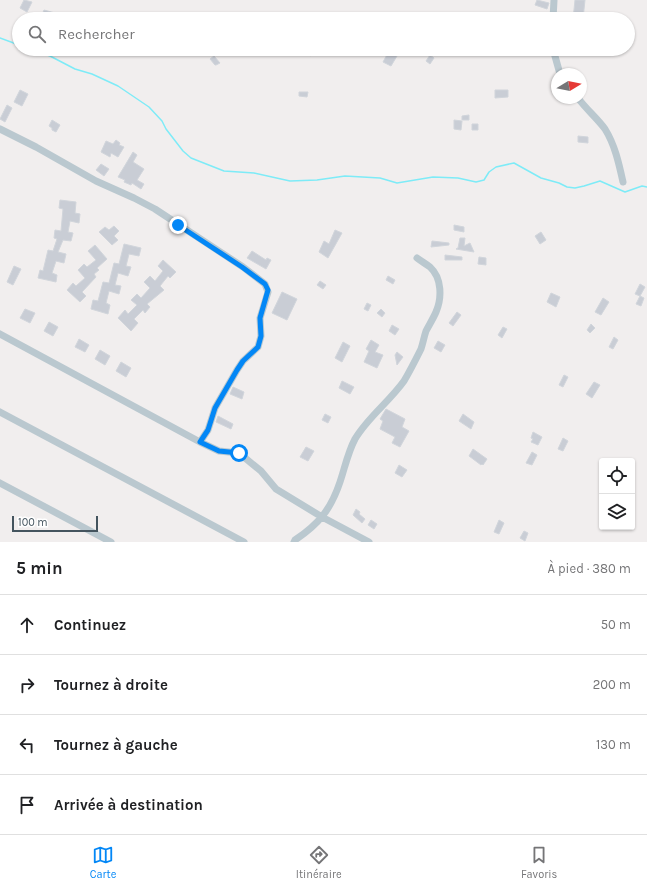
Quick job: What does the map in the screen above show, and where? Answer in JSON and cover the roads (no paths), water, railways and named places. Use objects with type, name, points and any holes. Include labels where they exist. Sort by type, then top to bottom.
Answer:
[{"type":"street","points":[[553,12],[554,0]]},
{"type":"street","points":[[554,56],[558,68]]},
{"type":"street","points":[[583,104],[605,129],[617,155],[623,182]]},
{"type":"street","points":[[0,129],[36,147],[96,181],[155,209],[188,232],[209,244],[265,284],[268,292],[260,318],[261,336],[258,347],[243,361],[237,370],[215,408],[208,430],[200,442]]},
{"type":"street","points":[[294,542],[311,529],[330,507],[354,441],[364,424],[403,381],[420,350],[426,331],[436,314],[439,304],[439,282],[430,267],[417,258]]},
{"type":"street","points":[[0,334],[200,442],[219,451],[239,453],[261,471],[276,489],[322,517],[369,542]]},
{"type":"street","points":[[0,412],[244,542]]},
{"type":"street","points":[[0,483],[111,542]]},
{"type":"waterway","points":[[0,38],[12,42]]},
{"type":"waterway","points":[[50,56],[75,69],[92,74],[118,86],[149,107],[162,121],[166,129],[183,151],[191,158],[224,171],[254,173],[290,181],[317,180],[345,176],[380,178],[397,183],[433,177],[458,178],[476,182],[484,180],[489,172],[496,167],[514,163],[541,178],[567,187],[575,188],[600,181],[625,192],[642,186],[647,187]]}]
